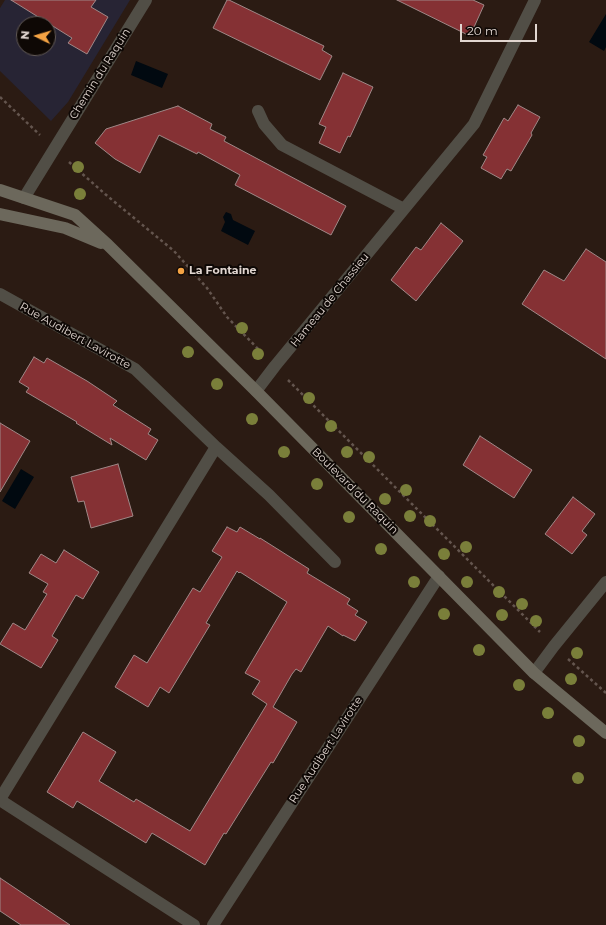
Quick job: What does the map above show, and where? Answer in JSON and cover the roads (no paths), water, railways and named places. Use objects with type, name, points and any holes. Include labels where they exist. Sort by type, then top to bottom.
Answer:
[{"type":"street","name":"Chemin du Raquin","points":[[24,198],[146,0]]},
{"type":"street","name":"Hameau de Chassieu","points":[[256,391],[474,124],[534,0]]},
{"type":"street","points":[[258,111],[264,124],[282,145],[404,209]]},
{"type":"street","name":"Boulevard du Raquin","points":[[0,190],[75,215],[108,245],[256,391],[534,673],[606,733]]},
{"type":"street","name":"Boulevard du Raquin","points":[[0,214],[64,228],[108,245]]},
{"type":"street","name":"Rue Audibert Lavirotte","points":[[0,294],[134,369],[269,495],[335,562]]},
{"type":"street","points":[[194,925],[0,800],[216,447]]},
{"type":"street","name":"Rue Audibert Lavirotte","points":[[213,925],[439,576]]},
{"type":"street","points":[[534,673],[606,582]]},
{"type":"place","name":"La Fontaine","points":[[181,271]]}]
